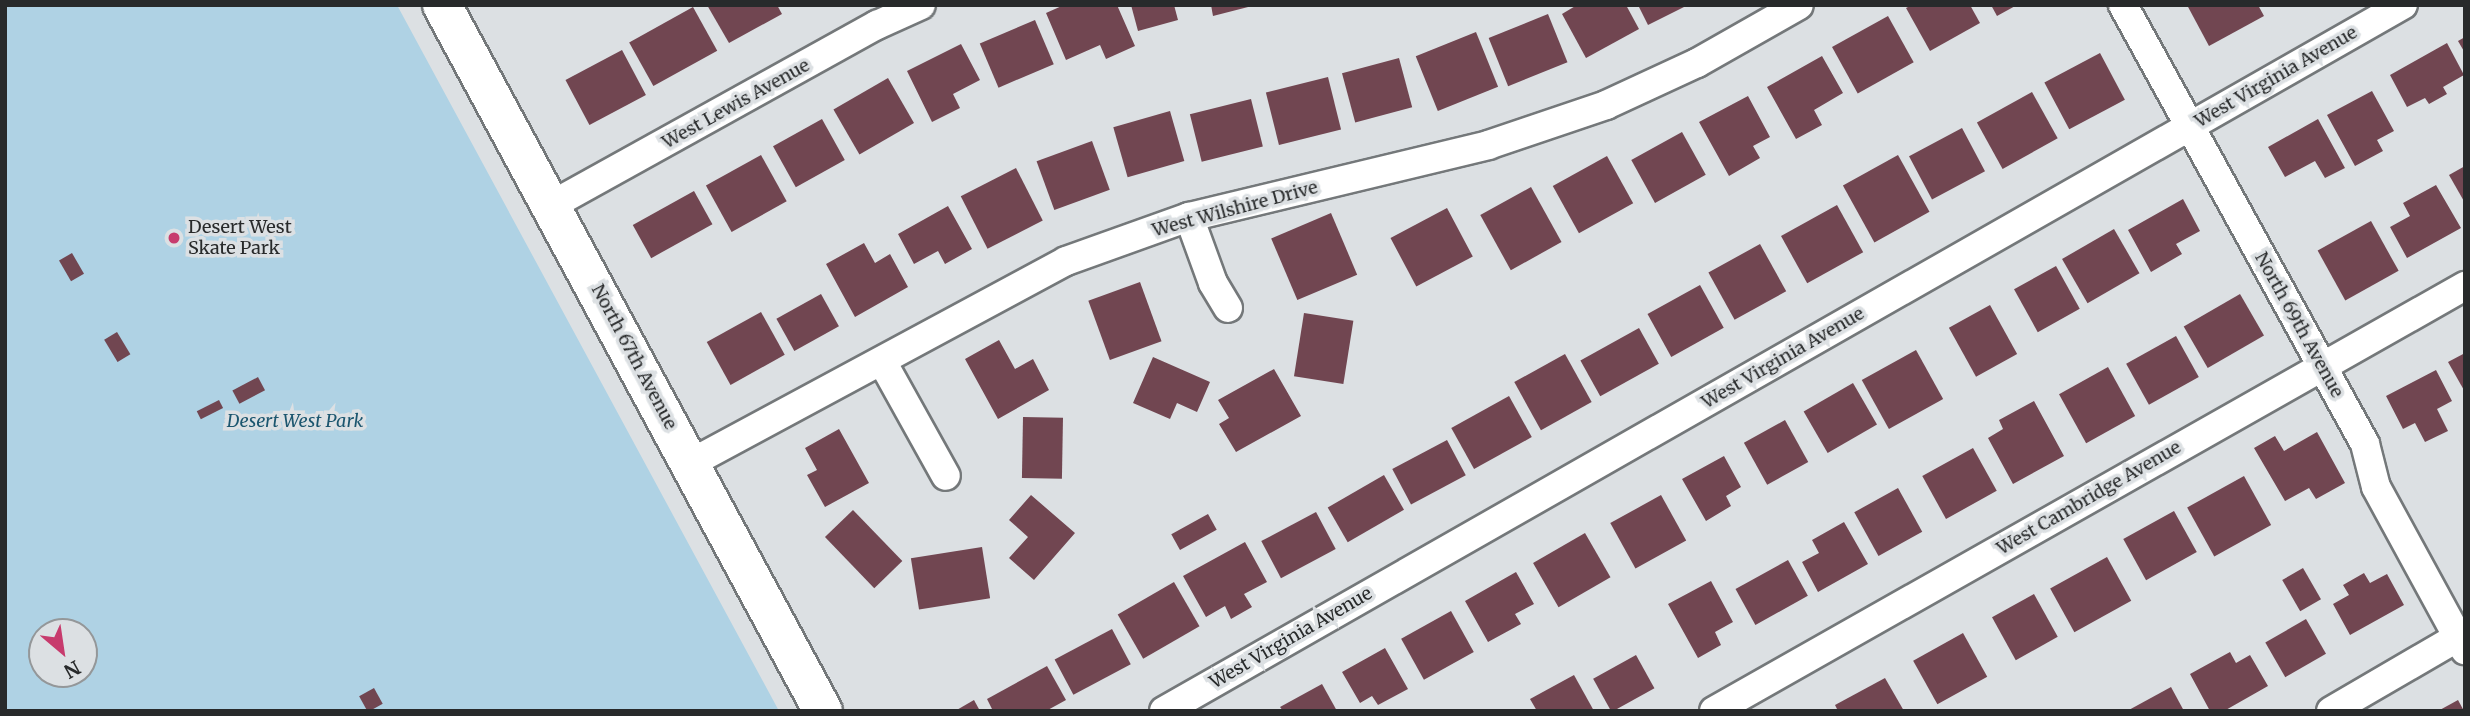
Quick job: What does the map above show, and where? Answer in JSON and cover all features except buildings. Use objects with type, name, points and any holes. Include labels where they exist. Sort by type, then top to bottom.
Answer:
[{"type":"main road","name":"North 67th Avenue","points":[[442,5],[823,711]]},
{"type":"street","name":"West Lewis Avenue","points":[[552,205],[877,26],[921,5]]},
{"type":"street","name":"West Wilshire Drive","points":[[691,463],[883,363],[1066,261],[1189,217],[1488,145],[1606,105],[1697,63],[1799,5]]},
{"type":"street","name":"North 69th Avenue","points":[[2123,5],[2365,444],[2376,487],[2461,643]]},
{"type":"street","name":"West Virginia Avenue","points":[[1164,711],[2403,5]]},
{"type":"street","points":[[1189,217],[1213,283],[1228,308]]},
{"type":"street","name":"West Cambridge Avenue","points":[[1714,711],[2465,286]]},
{"type":"street","points":[[883,363],[946,476]]},
{"type":"street","points":[[2331,711],[2461,643]]},
{"type":"green space","name":"Desert West Park","points":[[5,5],[397,5],[779,711],[5,711]]},
{"type":"place","name":"Desert West Skate Park","points":[[174,238]]}]
